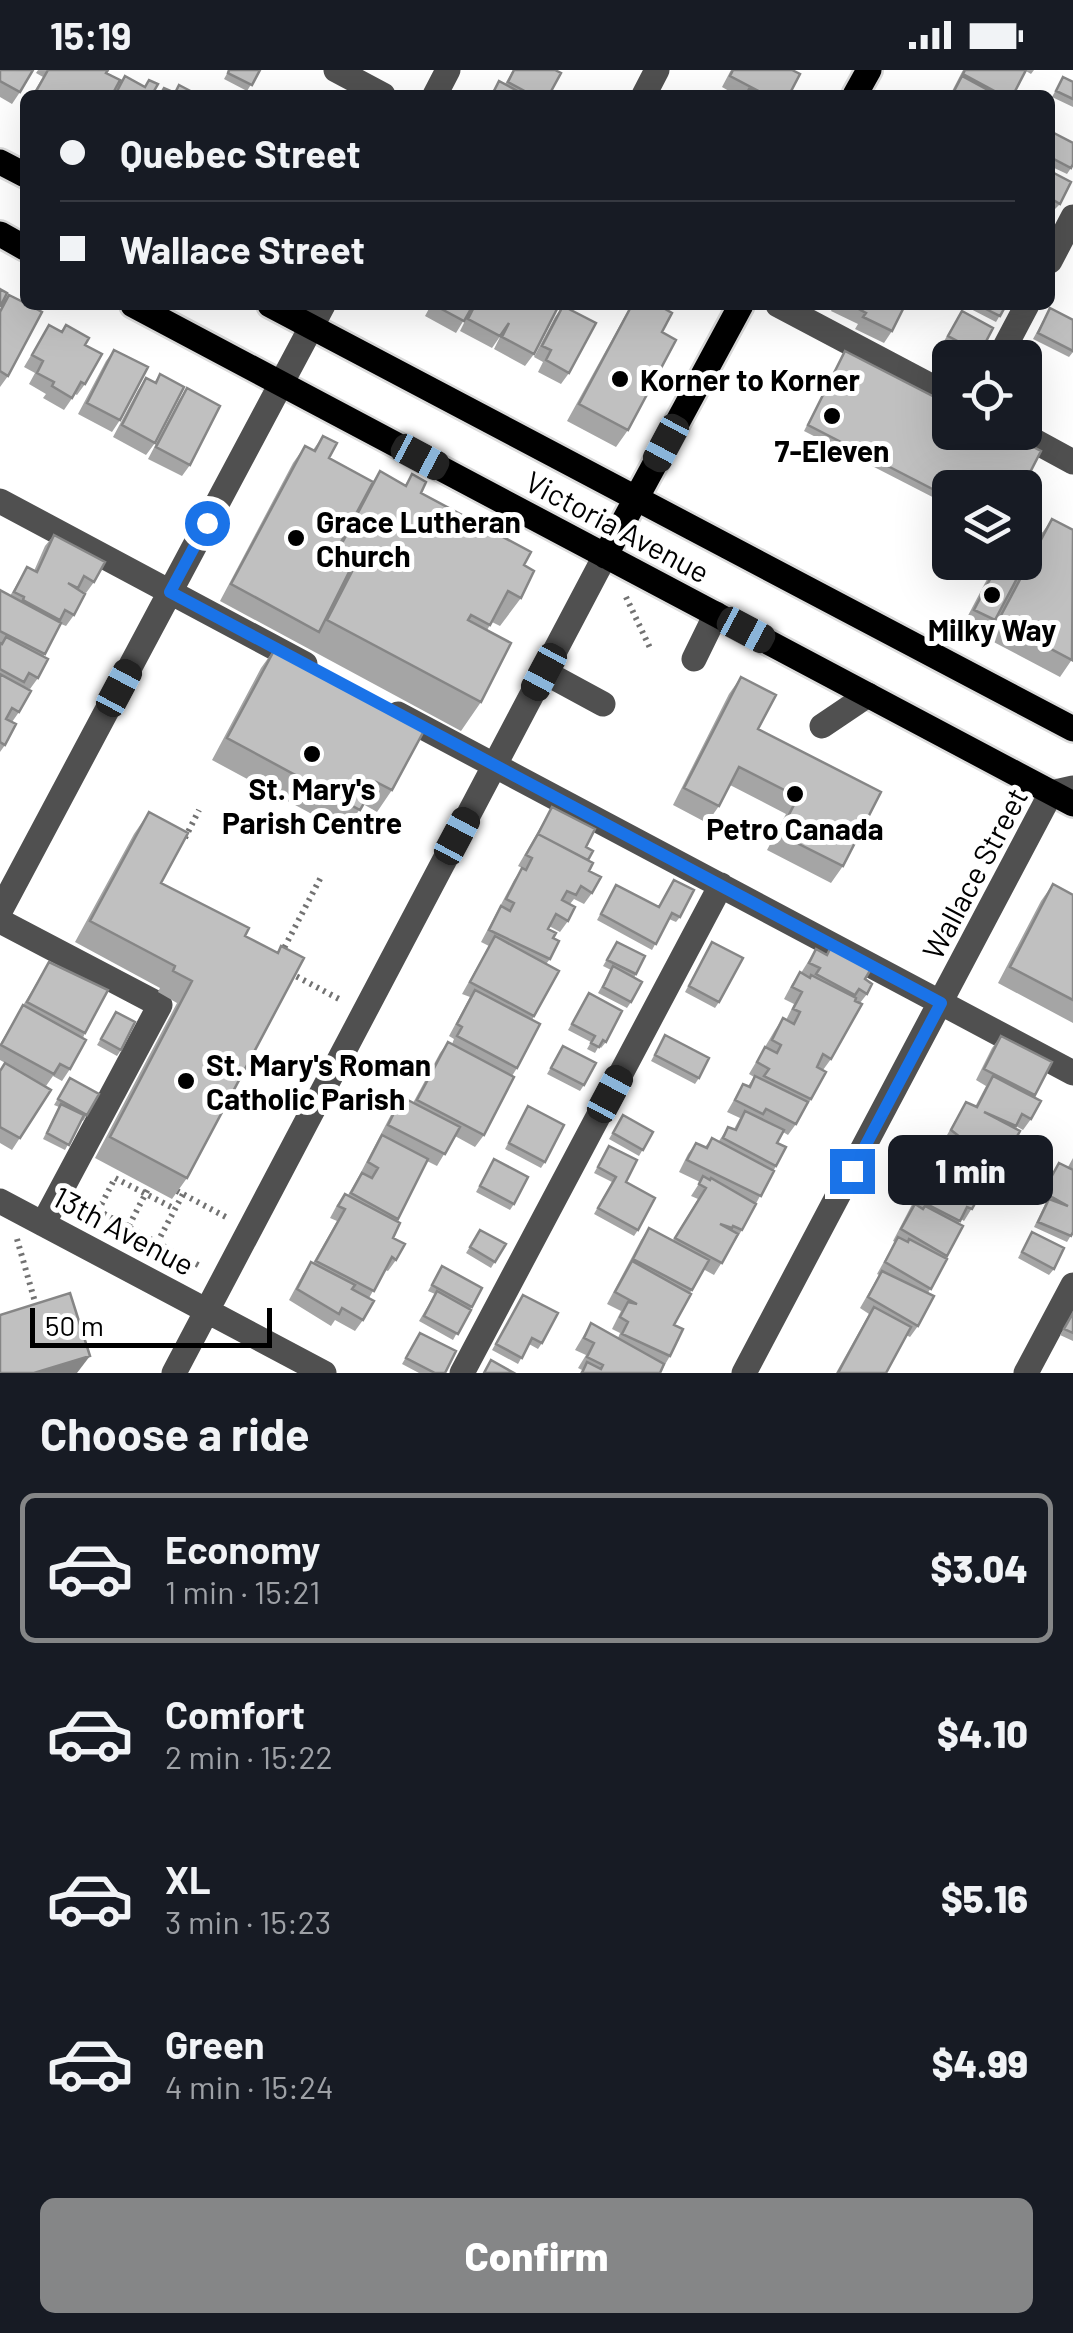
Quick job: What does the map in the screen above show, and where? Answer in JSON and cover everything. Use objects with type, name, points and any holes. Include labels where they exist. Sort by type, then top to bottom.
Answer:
[{"type":"main road","name":"Victoria Avenue","points":[[142,310],[868,695],[1066,795]]},
{"type":"main road","name":"Victoria Avenue","points":[[291,310],[317,316],[636,498],[1073,729]]},
{"type":"main road","points":[[605,556],[739,310]]},
{"type":"street","points":[[336,70],[374,90]]},
{"type":"street","points":[[1055,252],[1073,218]]},
{"type":"street","points":[[787,310],[932,386]]},
{"type":"street","points":[[1009,340],[1024,310]]},
{"type":"street","points":[[0,912],[317,316]]},
{"type":"street","points":[[1042,445],[1073,462]]},
{"type":"street","points":[[0,501],[322,673]]},
{"type":"street","points":[[174,1373],[605,556]]},
{"type":"street","points":[[694,659],[716,614]]},
{"type":"street","points":[[544,672],[603,704]]},
{"type":"street","points":[[822,726],[868,695]]},
{"type":"street","points":[[373,701],[1073,1073]]},
{"type":"street","name":"Wallace Street","points":[[744,1373],[941,1003],[1066,795]]},
{"type":"street","points":[[462,1373],[720,885]]},
{"type":"street","points":[[0,921],[160,1005],[43,1224]]},
{"type":"street","name":"13th Avenue","points":[[4,1203],[324,1373]]},
{"type":"street","points":[[1026,1373],[1073,1286]]},
{"type":"path","points":[[184,840],[200,810]]},
{"type":"path","points":[[322,875],[275,965],[364,1013]]},
{"type":"path","points":[[98,1211],[117,1174],[175,1209]]},
{"type":"path","points":[[111,1260],[147,1190]]},
{"type":"path","points":[[60,1191],[224,1278]]},
{"type":"path","points":[[157,1243],[180,1192],[250,1230]]},
{"type":"path","points":[[4,1203],[41,1325]]},
{"type":"building","points":[[0,70],[33,70],[20,92],[0,81]]},
{"type":"building","points":[[48,70],[108,70],[106,73],[120,80],[115,90],[37,90]]},
{"type":"building","points":[[260,70],[252,85],[228,73]]},
{"type":"building","points":[[514,70],[561,73],[552,90],[523,90],[508,82]]},
{"type":"building","points":[[733,70],[792,70],[800,74],[792,90],[756,90],[730,76]]},
{"type":"building","points":[[965,70],[1026,70],[1016,90],[993,90],[963,74]]},
{"type":"building","points":[[125,76],[145,87],[149,80],[158,84],[155,90],[118,90]]},
{"type":"building","points":[[962,76],[988,90],[955,90]]},
{"type":"building","points":[[1063,77],[1073,82],[1073,99],[1056,91]]},
{"type":"building","points":[[499,81],[516,90],[494,90]]},
{"type":"building","points":[[1055,134],[1073,143],[1071,168],[1055,160]]},
{"type":"building","points":[[1055,174],[1071,182],[1060,204],[1055,201]]},
{"type":"building","points":[[0,289],[7,293],[0,307]]},
{"type":"building","points":[[9,295],[20,300],[20,310],[42,312],[8,376],[0,371],[0,312]]},
{"type":"building","points":[[443,310],[470,310],[464,321]]},
{"type":"building","points":[[472,310],[556,310],[534,354],[502,337],[509,323],[500,336],[468,319]]},
{"type":"building","points":[[561,310],[571,310],[596,323],[569,373],[546,360],[551,350],[542,346]]},
{"type":"building","name":"Korner to Korner","points":[[629,310],[672,313],[662,332],[676,340],[628,430],[579,404]]},
{"type":"building","points":[[860,310],[902,310],[892,331],[863,317],[866,313]]},
{"type":"building","points":[[1049,310],[1054,310],[1073,320],[1073,351],[1038,333]]},
{"type":"building","points":[[962,311],[993,328],[987,340],[956,340],[948,336]]},
{"type":"building","points":[[49,325],[62,332],[66,325],[89,338],[85,345],[102,354],[72,398],[37,373],[43,361],[32,355]]},
{"type":"building","points":[[114,350],[148,367],[120,420],[87,403]]},
{"type":"building","points":[[845,351],[932,396],[932,450],[1041,451],[1031,470],[932,470],[932,489],[808,425]]},
{"type":"building","points":[[160,374],[184,387],[155,443],[122,425],[146,378],[156,383]]},
{"type":"building","points":[[187,388],[220,406],[190,465],[156,447]]},
{"type":"building","name":"Grace Lutheran Church","points":[[323,436],[337,443],[329,458],[373,482],[332,559],[350,570],[319,632],[231,584],[305,446],[315,451]]},
{"type":"building","points":[[380,471],[406,486],[412,474],[426,482],[421,493],[531,552],[524,565],[534,571],[521,598],[508,591],[490,625],[471,615],[468,620],[511,643],[481,702],[327,620],[359,558],[340,547]]},
{"type":"building","points":[[1052,519],[1073,530],[1072,660],[998,621],[1020,580],[1042,580],[1042,538]]},
{"type":"building","points":[[54,535],[105,562],[94,582],[84,576],[78,588],[68,583],[85,594],[74,615],[65,610],[60,620],[14,592],[27,567],[37,572]]},
{"type":"building","points":[[990,580],[1016,580],[995,620],[974,610]]},
{"type":"building","points":[[0,590],[61,623],[45,654],[0,631]]},
{"type":"building","points":[[6,637],[48,659],[38,678],[29,673],[24,682],[0,669],[0,643]]},
{"type":"building","name":"St. Mary's Parish Centre","points":[[276,647],[426,727],[392,790],[376,782],[360,810],[227,738]]},
{"type":"building","points":[[0,674],[31,691],[19,712],[12,708],[6,719],[16,724],[5,745],[0,742]]},
{"type":"building","name":"Petro Canada","points":[[741,677],[776,695],[758,729],[881,792],[843,866],[779,834],[798,797],[739,767],[719,806],[684,788]]},
{"type":"building","points":[[552,807],[595,829],[586,847],[593,851],[588,860],[538,834]]},
{"type":"building","name":"St. Mary's Roman Catholic Parish","points":[[149,812],[188,833],[161,883],[249,928],[245,936],[278,953],[281,946],[304,958],[187,1178],[110,1137],[192,981],[173,971],[175,966],[90,921]]},
{"type":"building","points":[[538,834],[593,863],[589,871],[601,877],[592,893],[581,886],[576,895],[567,891],[562,900],[575,907],[568,921],[556,914],[548,929],[556,933],[553,938],[559,941],[550,959],[489,930],[501,906],[510,911],[514,903],[506,899],[522,868],[526,870],[532,858],[526,855]]},
{"type":"building","points":[[674,880],[694,890],[680,917],[672,913],[656,944],[601,914],[616,885],[659,907]]},
{"type":"building","points":[[1053,884],[1073,895],[1073,1000],[1010,967]]},
{"type":"building","points":[[495,936],[559,971],[534,1016],[470,982]]},
{"type":"building","points":[[617,942],[645,956],[636,974],[607,960]]},
{"type":"building","points":[[712,942],[743,958],[719,1002],[689,986]]},
{"type":"building","points":[[831,947],[871,969],[865,979],[872,984],[867,994],[859,989],[855,995],[816,974],[820,968],[809,963],[816,949],[827,955]]},
{"type":"building","points":[[49,962],[108,990],[85,1033],[27,1002]]},
{"type":"building","points":[[613,966],[642,982],[631,1002],[603,987]]},
{"type":"building","points":[[800,972],[862,1004],[831,1059],[823,1054],[817,1067],[826,1072],[811,1099],[764,1076],[769,1069],[757,1062],[765,1047],[777,1053],[781,1045],[772,1040],[783,1018],[794,1024],[800,1012],[793,1009],[802,992],[792,987]]},
{"type":"building","points":[[475,990],[540,1024],[517,1068],[457,1036],[462,1027],[457,1024]]},
{"type":"building","points":[[589,993],[622,1011],[606,1042],[603,1040],[599,1047],[591,1043],[595,1036],[572,1024]]},
{"type":"building","points":[[23,1005],[86,1040],[70,1069],[60,1064],[54,1074],[1,1045]]},
{"type":"building","points":[[116,1012],[135,1022],[121,1050],[101,1039]]},
{"type":"building","points":[[665,1035],[709,1058],[699,1078],[655,1055]]},
{"type":"building","points":[[1001,1036],[1052,1062],[1035,1095],[984,1069]]},
{"type":"building","points":[[448,1042],[514,1077],[484,1135],[417,1100]]},
{"type":"building","points":[[563,1046],[596,1063],[584,1085],[551,1068]]},
{"type":"building","points":[[5,1063],[51,1090],[20,1138],[0,1127],[0,1071]]},
{"type":"building","points":[[755,1076],[808,1102],[796,1124],[735,1100],[743,1084],[750,1087]]},
{"type":"building","points":[[993,1076],[1041,1101],[1031,1119],[1022,1114],[1016,1126],[984,1112],[1020,1131],[1013,1144],[1008,1141],[998,1160],[1003,1162],[988,1190],[944,1167],[948,1160],[943,1157],[953,1138],[970,1145],[951,1130],[966,1102],[977,1107]]},
{"type":"building","points":[[70,1078],[99,1094],[87,1115],[58,1099]]},
{"type":"building","points":[[402,1097],[460,1127],[445,1154],[388,1125]]},
{"type":"building","points":[[61,1104],[84,1115],[69,1145],[47,1133]]},
{"type":"building","points":[[528,1106],[564,1125],[545,1162],[509,1143]]},
{"type":"building","points":[[745,1111],[784,1130],[777,1143],[786,1147],[776,1166],[723,1138],[728,1127],[736,1130]]},
{"type":"building","points":[[623,1115],[653,1132],[643,1150],[613,1133]]},
{"type":"building","points":[[382,1135],[428,1159],[398,1219],[351,1193],[362,1173],[372,1178],[378,1168],[368,1162]]},
{"type":"building","points":[[712,1138],[774,1171],[761,1196],[687,1160],[696,1143],[707,1148]]},
{"type":"building","points":[[609,1146],[637,1160],[626,1182],[655,1198],[638,1230],[598,1208],[616,1177],[598,1167]]},
{"type":"building","points":[[494,1159],[528,1177],[514,1204],[480,1186]]},
{"type":"building","points":[[1059,1163],[1073,1170],[1071,1236],[1038,1222],[1049,1199],[1068,1206],[1043,1192]]},
{"type":"building","points":[[941,1172],[979,1196],[960,1221],[917,1199],[928,1179],[935,1183]]},
{"type":"building","points":[[703,1176],[756,1204],[742,1230],[720,1224],[738,1234],[722,1263],[675,1238],[706,1188],[699,1184]]},
{"type":"building","points":[[345,1194],[400,1223],[393,1238],[405,1244],[396,1260],[392,1257],[374,1291],[316,1261],[345,1209],[338,1206]]},
{"type":"building","points":[[915,1204],[963,1226],[947,1256],[901,1229]]},
{"type":"building","points":[[649,1228],[709,1260],[692,1290],[633,1259]]},
{"type":"building","points":[[480,1230],[506,1244],[495,1262],[470,1247]]},
{"type":"building","points":[[1032,1232],[1064,1248],[1054,1269],[1022,1252]]},
{"type":"building","points":[[898,1237],[947,1259],[931,1289],[885,1262]]},
{"type":"building","points":[[632,1261],[691,1294],[674,1325],[683,1329],[670,1356],[622,1334],[628,1322],[620,1317],[628,1302],[637,1304],[615,1292]]},
{"type":"building","points":[[311,1262],[355,1285],[352,1289],[374,1301],[363,1320],[342,1308],[339,1314],[297,1289]]},
{"type":"building","points":[[442,1266],[482,1288],[472,1307],[432,1285]]},
{"type":"building","points":[[882,1271],[934,1296],[918,1326],[868,1297]]},
{"type":"building","points":[[437,1291],[471,1310],[458,1334],[424,1316]]},
{"type":"building","points":[[70,1293],[90,1356],[34,1373],[0,1373],[0,1315]]},
{"type":"building","points":[[523,1295],[558,1313],[542,1343],[532,1338],[522,1358],[496,1344]]},
{"type":"building","points":[[874,1307],[911,1327],[886,1373],[838,1373]]},
{"type":"building","points":[[1073,1313],[1073,1333],[1064,1329]]},
{"type":"building","points":[[591,1323],[664,1364],[660,1373],[582,1373],[587,1362],[601,1369],[603,1365],[587,1357],[594,1343],[584,1338]]},
{"type":"building","points":[[420,1333],[456,1351],[445,1373],[435,1373],[406,1358]]},
{"type":"building","points":[[491,1360],[514,1373],[484,1373]]},
{"type":"place","name":"Korner to Korner","points":[[620,379]]},
{"type":"place","name":"7-Eleven","points":[[832,416]]},
{"type":"place","name":"Grace Lutheran Church","points":[[296,538]]},
{"type":"place","name":"Milky Way","points":[[992,595]]},
{"type":"place","name":"St. Mary's Parish Centre","points":[[312,754]]},
{"type":"place","name":"Petro Canada","points":[[795,794]]},
{"type":"place","name":"St. Mary's Roman Catholic Parish","points":[[186,1081]]},
{"type":"route","points":[[207,523],[170,592],[941,1003],[852,1171]]}]
